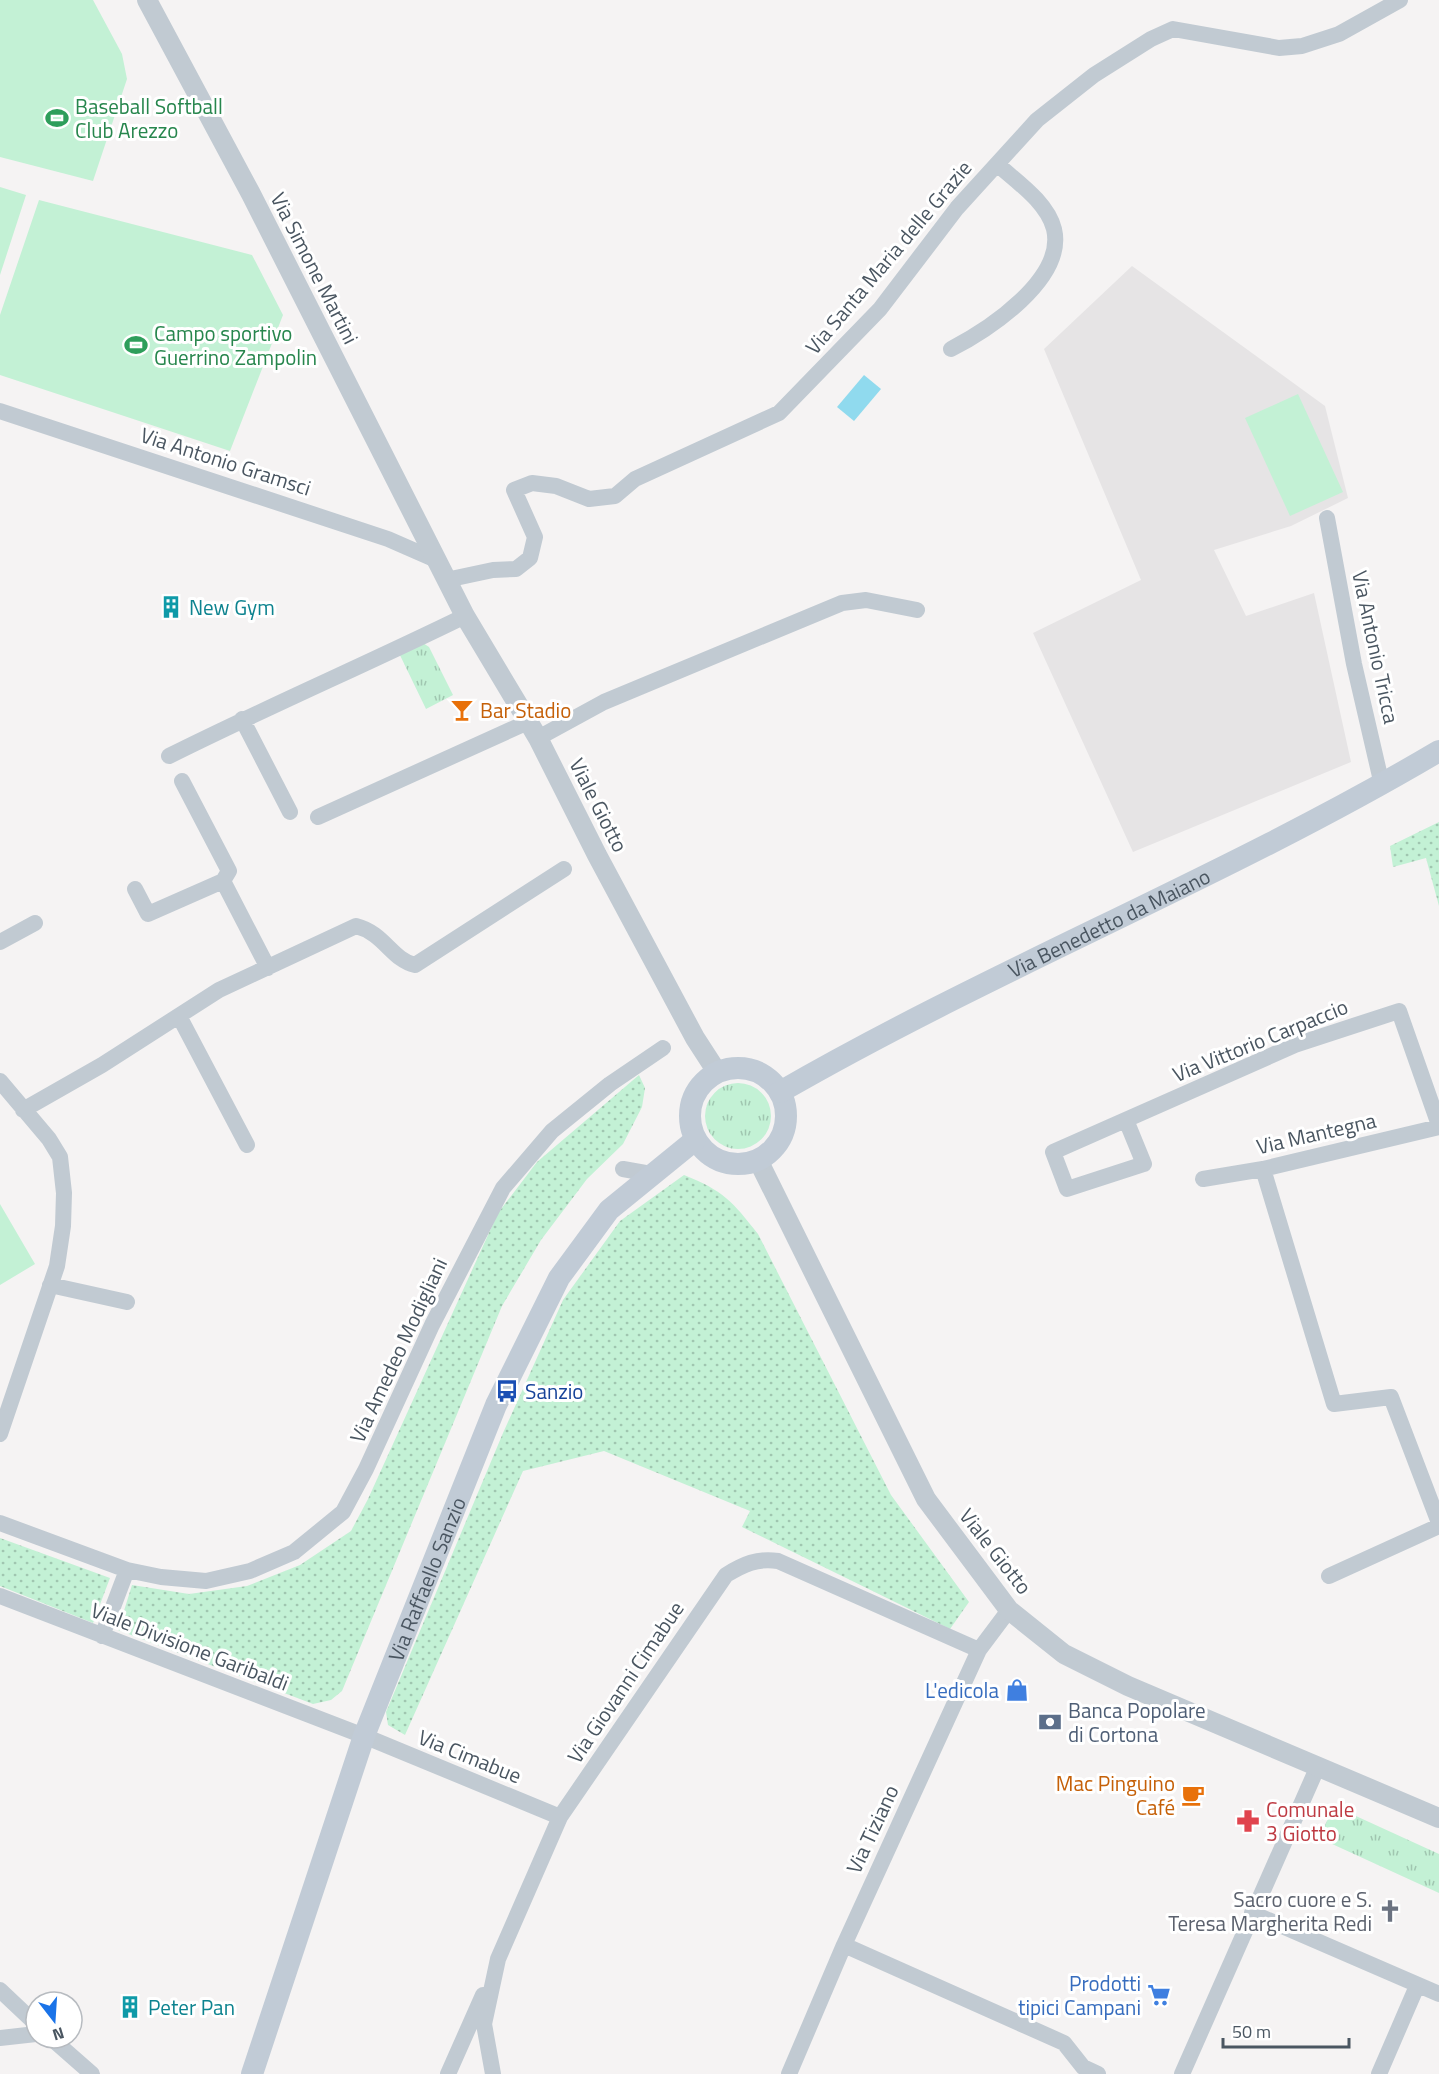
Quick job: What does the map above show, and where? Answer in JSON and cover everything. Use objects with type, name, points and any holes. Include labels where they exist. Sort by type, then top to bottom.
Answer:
[{"type":"main road","name":"Via Benedetto da Maiano","points":[[780,1092],[1001,973],[1290,834],[1382,785],[1439,751]]},
{"type":"main road","points":[[745,1068],[765,1076],[780,1092],[785,1105],[783,1133],[777,1145],[758,1160],[730,1164],[716,1160],[695,1140],[690,1125],[690,1109],[694,1094],[717,1072],[745,1068]]},
{"type":"main road","name":"Via Raffaello Sanzio","points":[[252,2074],[364,1737],[496,1405],[559,1278],[609,1210],[695,1140]]},
{"type":"street","name":"Via Simone Martini","points":[[147,0],[250,194],[436,560]]},
{"type":"street","name":"Via Santa Maria delle Grazie","points":[[446,580],[493,570],[516,569],[530,558],[535,537],[514,490],[532,483],[556,486],[589,499],[615,496],[635,479],[779,413],[880,309],[957,208],[1036,120],[1094,75],[1151,39],[1173,29],[1279,48],[1302,46],[1339,34],[1400,0]]},
{"type":"street","points":[[951,349],[1004,316],[1034,287],[1052,258],[1055,243],[1054,229],[1041,204],[997,164]]},
{"type":"street","name":"Via Antonio Gramsci","points":[[0,411],[367,532],[436,560]]},
{"type":"street","name":"Via Antonio Tricca","points":[[1327,519],[1354,664],[1382,785]]},
{"type":"street","name":"Viale Giotto","points":[[436,560],[465,616],[533,730],[695,1038],[717,1072]]},
{"type":"street","points":[[318,818],[842,603],[866,600],[917,610]]},
{"type":"street","points":[[169,756],[242,719],[358,669],[465,616]]},
{"type":"street","points":[[242,719],[290,812]]},
{"type":"street","points":[[135,890],[148,914],[223,880],[229,872],[182,781]]},
{"type":"street","points":[[23,1110],[180,1016],[219,990],[356,926],[371,930],[406,963],[415,965],[564,869]]},
{"type":"street","points":[[223,880],[268,968]]},
{"type":"street","points":[[0,942],[35,923]]},
{"type":"street","name":"Via Vittorio Carpaccio","points":[[1126,1120],[1144,1164],[1067,1189],[1053,1152],[1295,1045],[1399,1011],[1439,1126]]},
{"type":"street","points":[[180,1016],[247,1145]]},
{"type":"street","name":"Via Amedeo Modigliani","points":[[0,1523],[127,1570],[161,1577],[206,1581],[250,1571],[294,1552],[343,1512],[366,1469],[432,1324],[502,1188],[552,1131],[610,1084],[663,1048]]},
{"type":"street","points":[[0,1081],[49,1139],[60,1157],[64,1193],[63,1226],[57,1266],[0,1434]]},
{"type":"street","name":"Via Mantegna","points":[[1203,1179],[1263,1169],[1439,1126]]},
{"type":"street","name":"Viale Giotto","points":[[758,1160],[926,1499],[1009,1610],[1064,1654],[1128,1686],[1439,1818]]},
{"type":"street","points":[[623,1169],[651,1174]]},
{"type":"street","points":[[1263,1169],[1334,1404],[1392,1397],[1439,1524],[1329,1576]]},
{"type":"street","points":[[50,1285],[127,1302]]},
{"type":"street","name":"Via Giovanni Cimabue","points":[[493,2074],[484,2024],[498,1959],[560,1817],[726,1575],[744,1564],[762,1558],[778,1561],[979,1650]]},
{"type":"street","points":[[102,1636],[127,1570]]},
{"type":"street","name":"Viale Divisione Garibaldi","points":[[0,1596],[364,1737]]},
{"type":"street","name":"Via Tiziano","points":[[789,2074],[844,1945],[979,1650],[1009,1610]]},
{"type":"street","name":"Via Cimabue","points":[[364,1737],[560,1817]]},
{"type":"street","points":[[1182,2074],[1318,1766]]},
{"type":"street","points":[[1252,1912],[1439,1994]]},
{"type":"street","points":[[844,1945],[1064,2043],[1086,2072]]},
{"type":"street","points":[[448,2074],[498,1959]]},
{"type":"street","points":[[1379,2074],[1417,1986]]},
{"type":"street","points":[[0,1990],[24,2013]]},
{"type":"street","points":[[0,2038],[24,2035]]},
{"type":"street","points":[[65,2050],[92,2074]]},
{"type":"shaded area","points":[[1132,266],[1325,406],[1348,498],[1291,526],[1214,550],[1246,616],[1314,593],[1351,762],[1133,852],[1033,633],[1141,580],[1044,349]]},
{"type":"green space","name":"Baseball Softball Club Arezzo","points":[[0,0],[93,0],[122,54],[127,79],[93,181],[0,157]]},
{"type":"green space","points":[[0,187],[26,195],[0,275]]},
{"type":"green space","name":"Campo sportivo Guerrino Zampolin","points":[[39,200],[252,255],[283,315],[230,451],[0,375],[0,315]]},
{"type":"green space","points":[[1298,394],[1343,492],[1290,516],[1245,418]]},
{"type":"green space","points":[[417,639],[429,647],[453,695],[426,709],[397,649]]},
{"type":"green space","points":[[1439,822],[1439,906],[1426,858],[1393,867],[1390,846]]},
{"type":"green space","points":[[639,1075],[645,1088],[642,1107],[623,1144],[587,1179],[541,1240],[502,1306],[342,1691],[331,1700],[313,1704],[118,1630],[132,1585],[189,1594],[247,1586],[300,1565],[351,1531],[368,1499],[498,1213],[537,1162]]},
{"type":"green space","points":[[731,1083],[745,1083],[757,1088],[766,1097],[771,1116],[769,1129],[762,1140],[745,1149],[731,1149],[719,1144],[710,1135],[705,1123],[705,1109],[710,1097],[719,1088]]},
{"type":"green space","points":[[684,1175],[709,1186],[726,1198],[758,1234],[891,1495],[969,1602],[950,1629],[742,1527],[750,1511],[604,1451],[523,1471],[405,1735],[388,1725],[386,1712],[503,1433],[563,1300],[620,1221]]},
{"type":"green space","points":[[0,1204],[35,1264],[0,1285]]},
{"type":"green space","points":[[0,1538],[110,1578],[93,1623],[0,1586]]},
{"type":"green space","points":[[1334,1806],[1439,1854],[1439,1893],[1319,1838]]},
{"type":"water","points":[[864,375],[881,389],[854,421],[837,407]]},
{"type":"place","name":"Baseball Softball Club Arezzo","points":[[57,118]]},
{"type":"place","name":"Campo sportivo Guerrino Zampolin","points":[[136,345]]},
{"type":"place","name":"New Gym","points":[[171,607]]},
{"type":"place","name":"Bar Stadio","points":[[462,710]]},
{"type":"place","name":"Sanzio","points":[[507,1391]]},
{"type":"place","name":"L'edicola","points":[[1017,1690]]},
{"type":"place","name":"Banca Popolare di Cortona","points":[[1050,1722]]},
{"type":"place","name":"Mac Pinguino Café","points":[[1193,1795]]},
{"type":"place","name":"Comunale 3 Giotto","points":[[1248,1821]]},
{"type":"place","name":"Sacro cuore e S. Teresa Margherita Redi","points":[[1390,1911]]},
{"type":"place","name":"Prodotti tipici Campani","points":[[1159,1995]]},
{"type":"place","name":"Peter Pan","points":[[130,2007]]}]
